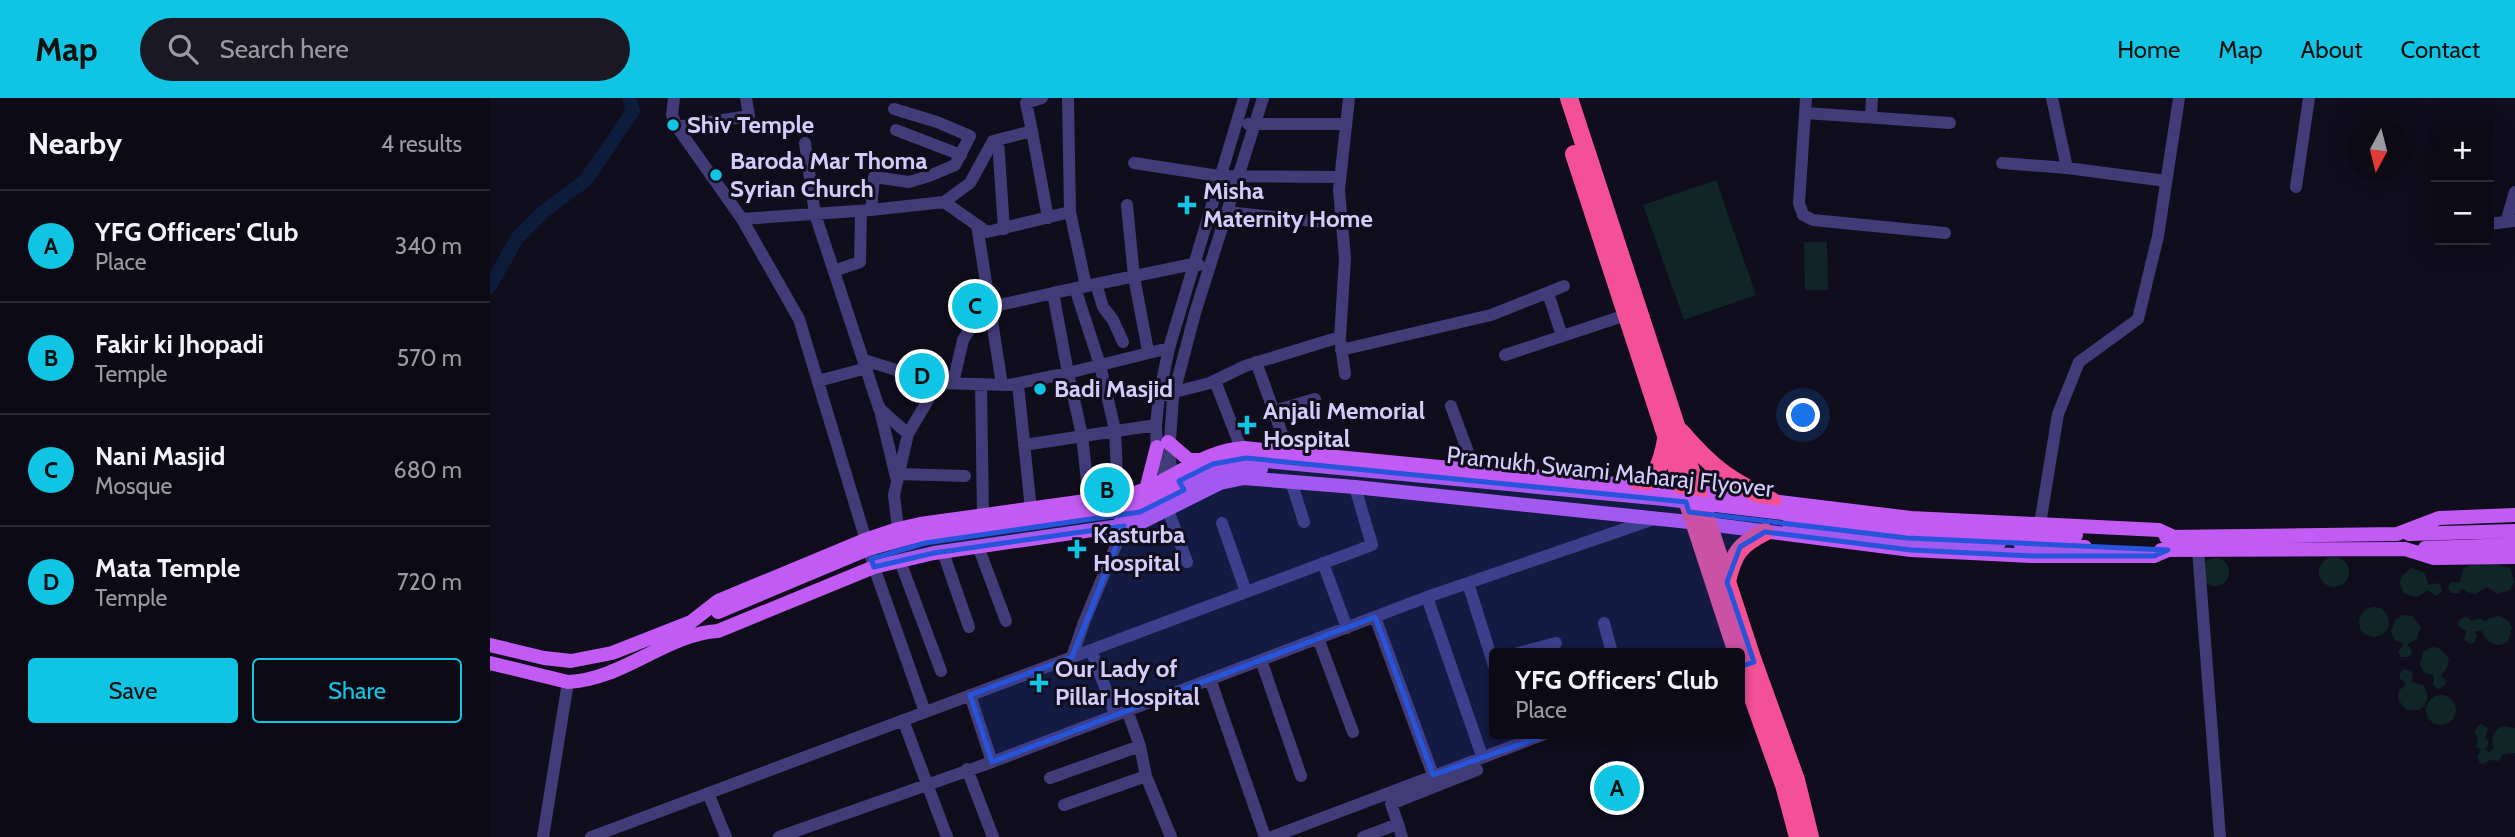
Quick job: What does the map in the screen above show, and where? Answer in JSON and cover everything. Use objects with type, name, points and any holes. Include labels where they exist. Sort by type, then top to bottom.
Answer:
[{"type":"highway","points":[[1556,98],[1626,315],[1671,433],[1726,477],[1772,501]]},
{"type":"highway","points":[[1569,98],[1738,648]]},
{"type":"highway","points":[[1640,487],[1652,478],[1659,468],[1671,433]]},
{"type":"highway","points":[[1700,524],[1727,582],[1739,648]]},
{"type":"highway","points":[[1727,582],[1740,547],[1765,532]]},
{"type":"highway","points":[[1745,669],[1796,780],[1810,837]]},
{"type":"highway","points":[[1745,671],[1784,785],[1798,837]]},
{"type":"main road","points":[[1146,490],[1162,445],[1189,460],[1201,460]]},
{"type":"main road","points":[[490,663],[568,682],[580,682],[618,668],[696,627],[718,601],[865,540],[920,524],[1118,497],[1146,490],[1214,454],[1241,448],[1690,492],[1911,517],[2159,530],[2171,543],[2198,551],[2515,545]]},
{"type":"main road","name":"Pramukh Swami Maharaj Flyover","points":[[696,627],[869,549],[912,537],[1135,503],[1213,464],[1236,458],[1664,499],[1909,528],[2171,543]]},
{"type":"main road","points":[[490,645],[544,658],[570,660],[612,653],[696,627],[719,632],[874,567],[978,546],[1124,526],[1152,519],[1232,479],[1355,487],[1911,550],[2031,556],[2154,556],[2171,543],[2515,531]]},
{"type":"main road","points":[[2397,534],[2439,518],[2515,515]]},
{"type":"main road","points":[[2405,549],[2434,558],[2515,557]]},
{"type":"main road","points":[[568,682],[578,678],[580,672],[577,663],[570,660]]},
{"type":"street","points":[[674,98],[672,115],[677,127],[743,219],[799,319],[865,540],[925,712]]},
{"type":"street","points":[[677,127],[750,116],[746,98]]},
{"type":"street","points":[[1042,98],[1025,100],[1048,218]]},
{"type":"street","points":[[1068,98],[1070,212],[1115,430],[1118,497]]},
{"type":"street","points":[[1162,445],[1156,425],[1169,348],[1244,98]]},
{"type":"street","points":[[1187,562],[1179,504],[1171,477],[1157,459],[1209,267],[1263,98]]},
{"type":"street","points":[[1345,373],[1340,337],[1345,258],[1339,190],[1349,98]]},
{"type":"street","points":[[1806,98],[1799,203],[1803,215],[1813,220],[1945,233]]},
{"type":"street","points":[[1871,117],[1872,98]]},
{"type":"street","points":[[2052,98],[2067,168]]},
{"type":"street","points":[[2040,524],[2058,414],[2079,362],[2138,319],[2158,236],[2179,98]]},
{"type":"street","points":[[2296,187],[2309,98]]},
{"type":"street","points":[[894,108],[970,136],[995,140],[1031,131]]},
{"type":"street","points":[[1805,113],[1950,123]]},
{"type":"street","points":[[1236,124],[1346,124]]},
{"type":"street","points":[[895,130],[961,155]]},
{"type":"street","points":[[834,271],[860,262],[866,210],[874,177],[909,182],[929,176],[955,164],[970,136]]},
{"type":"street","points":[[743,219],[944,202],[970,183],[995,140]]},
{"type":"street","points":[[995,140],[1004,229]]},
{"type":"street","points":[[805,143],[815,214],[878,405],[898,477]]},
{"type":"street","points":[[1134,163],[1219,176],[1340,177]]},
{"type":"street","points":[[2002,163],[2067,168],[2166,181]]},
{"type":"street","points":[[2510,221],[2515,192]]},
{"type":"street","points":[[944,202],[987,232],[1070,212]]},
{"type":"street","points":[[1127,205],[1134,277],[1148,351]]},
{"type":"street","points":[[1227,212],[1342,224]]},
{"type":"street","points":[[977,225],[1002,385]]},
{"type":"street","points":[[953,383],[963,340],[982,309],[1193,264],[1209,267]]},
{"type":"street","points":[[1086,286],[1113,320],[1123,342]]},
{"type":"street","points":[[1341,350],[1491,315],[1564,286]]},
{"type":"street","points":[[1053,293],[1082,435],[1089,500]]},
{"type":"street","points":[[1548,293],[1562,336]]},
{"type":"street","points":[[1505,355],[1626,315]]},
{"type":"street","points":[[1159,396],[1215,381],[1256,362],[1340,337]]},
{"type":"street","points":[[818,381],[865,364],[937,383],[1018,384],[1169,348]]},
{"type":"street","points":[[1256,362],[1289,453]]},
{"type":"street","points":[[1215,381],[1241,448]]},
{"type":"street","points":[[898,530],[894,495],[908,434],[937,383]]},
{"type":"street","points":[[981,384],[983,516]]},
{"type":"street","points":[[1018,384],[1031,510]]},
{"type":"street","points":[[1274,411],[1315,399]]},
{"type":"street","points":[[878,405],[908,434]]},
{"type":"street","points":[[1451,406],[1475,471]]},
{"type":"street","points":[[1024,445],[1156,425]]},
{"type":"street","points":[[898,477],[965,477]]},
{"type":"street","points":[[1292,481],[1304,522]]},
{"type":"street","points":[[591,837],[1372,545],[1355,487]]},
{"type":"street","points":[[779,837],[992,762],[1427,597],[1654,519]]},
{"type":"street","points":[[1222,523],[1246,592]]},
{"type":"street","points":[[1073,657],[1084,622],[1124,526]]},
{"type":"street","points":[[978,546],[1006,621]]},
{"type":"street","points":[[2198,551],[2220,837]]},
{"type":"street","points":[[943,552],[969,627]]},
{"type":"street","points":[[900,561],[941,671]]},
{"type":"street","points":[[1323,563],[1347,628]]},
{"type":"street","points":[[1468,583],[1489,648]]},
{"type":"street","points":[[1427,597],[1482,756]]},
{"type":"street","points":[[1375,617],[1433,775]]},
{"type":"street","points":[[1604,623],[1611,648]]},
{"type":"street","points":[[1318,638],[1353,732]]},
{"type":"street","points":[[1537,648],[1556,643]]},
{"type":"street","points":[[1091,650],[1140,746],[1146,776],[1171,837]]},
{"type":"street","points":[[1261,660],[1301,776]]},
{"type":"street","points":[[1210,679],[1265,837]]},
{"type":"street","points":[[544,837],[568,682]]},
{"type":"street","points":[[970,695],[992,762]]},
{"type":"street","points":[[903,720],[947,837]]},
{"type":"street","points":[[1272,837],[1388,795],[1516,739]]},
{"type":"street","points":[[1050,778],[1140,746]]},
{"type":"street","points":[[967,769],[993,837]]},
{"type":"street","points":[[1402,837],[1391,804],[1477,771]]},
{"type":"street","points":[[1064,805],[1146,776]]},
{"type":"street","points":[[709,793],[726,837]]},
{"type":"street","points":[[1363,837],[1398,824]]},
{"type":"highlighted area","points":[[1246,458],[1686,502],[1689,512],[1907,538],[2168,550],[2154,556],[2031,556],[1911,550],[1765,532],[1740,547],[1727,582],[1754,662],[1433,775],[1375,617],[992,762],[970,695],[1072,657],[1124,526],[934,553],[874,567],[871,559],[925,543],[1140,512],[1184,490],[1179,481],[1213,464]]},
{"type":"green space","points":[[1716,180],[1756,295],[1684,320],[1643,205]]},
{"type":"green space","points":[[1804,242],[1827,242],[1828,290],[1805,290]]},
{"type":"green space","points":[[2334,557],[2340,558],[2348,566],[2348,578],[2340,586],[2334,587],[2328,586],[2320,578],[2319,572],[2320,566],[2328,558]]},
{"type":"green space","points":[[2215,558],[2225,562],[2229,572],[2225,582],[2215,586],[2205,582],[2201,572],[2205,562]]},
{"type":"green space","points":[[2482,561],[2510,568],[2515,582],[2510,590],[2497,594],[2487,587],[2476,594],[2462,588],[2459,593],[2451,593],[2448,587],[2451,582],[2460,582],[2463,569],[2471,565],[2481,565]]},
{"type":"green space","points":[[2411,568],[2424,572],[2429,585],[2438,583],[2442,592],[2435,596],[2428,590],[2416,598],[2404,593],[2400,585],[2401,577]]},
{"type":"green space","points":[[2374,607],[2380,608],[2388,616],[2388,628],[2380,636],[2374,637],[2368,636],[2360,628],[2359,622],[2360,616],[2368,608]]},
{"type":"green space","points":[[2402,615],[2412,616],[2421,627],[2416,640],[2407,644],[2412,651],[2409,657],[2401,657],[2398,652],[2404,644],[2395,640],[2391,632],[2395,620]]},
{"type":"green space","points":[[2499,616],[2508,620],[2512,628],[2508,642],[2492,644],[2482,631],[2474,631],[2477,636],[2474,643],[2470,644],[2464,640],[2466,631],[2458,624],[2461,618],[2467,617],[2472,621],[2480,618],[2485,622],[2489,618]]},
{"type":"green space","points":[[2431,647],[2440,648],[2449,659],[2447,668],[2441,675],[2446,681],[2445,685],[2439,689],[2433,685],[2434,676],[2424,672],[2420,664],[2423,652]]},
{"type":"green space","points":[[2405,669],[2412,672],[2411,682],[2423,685],[2427,692],[2427,702],[2419,710],[2406,710],[2398,699],[2399,691],[2406,683],[2400,679],[2400,673]]},
{"type":"green space","points":[[2441,695],[2447,696],[2455,704],[2455,716],[2447,724],[2441,725],[2435,724],[2427,716],[2426,710],[2427,704],[2435,696]]},
{"type":"green space","points":[[2480,724],[2488,730],[2485,737],[2489,742],[2485,750],[2489,752],[2494,748],[2492,738],[2497,730],[2503,726],[2515,728],[2515,753],[2502,755],[2499,761],[2480,763],[2477,757],[2481,750],[2476,747],[2478,738],[2474,731]]},
{"type":"waterway","points":[[490,286],[518,237],[543,212],[586,180],[633,111],[629,98]]},
{"type":"place","name":"Shiv Temple","points":[[673,125]]},
{"type":"place","name":"Baroda Mar Thoma Syrian Church","points":[[716,175]]},
{"type":"place","name":"Misha Maternity Home","points":[[1187,205]]},
{"type":"place","name":"Nani Masjid","points":[[975,306]]},
{"type":"place","name":"Mata Temple","points":[[922,376]]},
{"type":"place","name":"Badi Masjid","points":[[1040,389]]},
{"type":"place","name":"Anjali Memorial Hospital","points":[[1247,425]]},
{"type":"place","name":"Fakir ki Jhopadi","points":[[1107,490]]},
{"type":"place","name":"Kasturba Hospital","points":[[1077,549]]},
{"type":"place","name":"Our Lady of Pillar Hospital","points":[[1039,683]]},
{"type":"place","name":"YFG Officers' Club","points":[[1617,788]]}]
